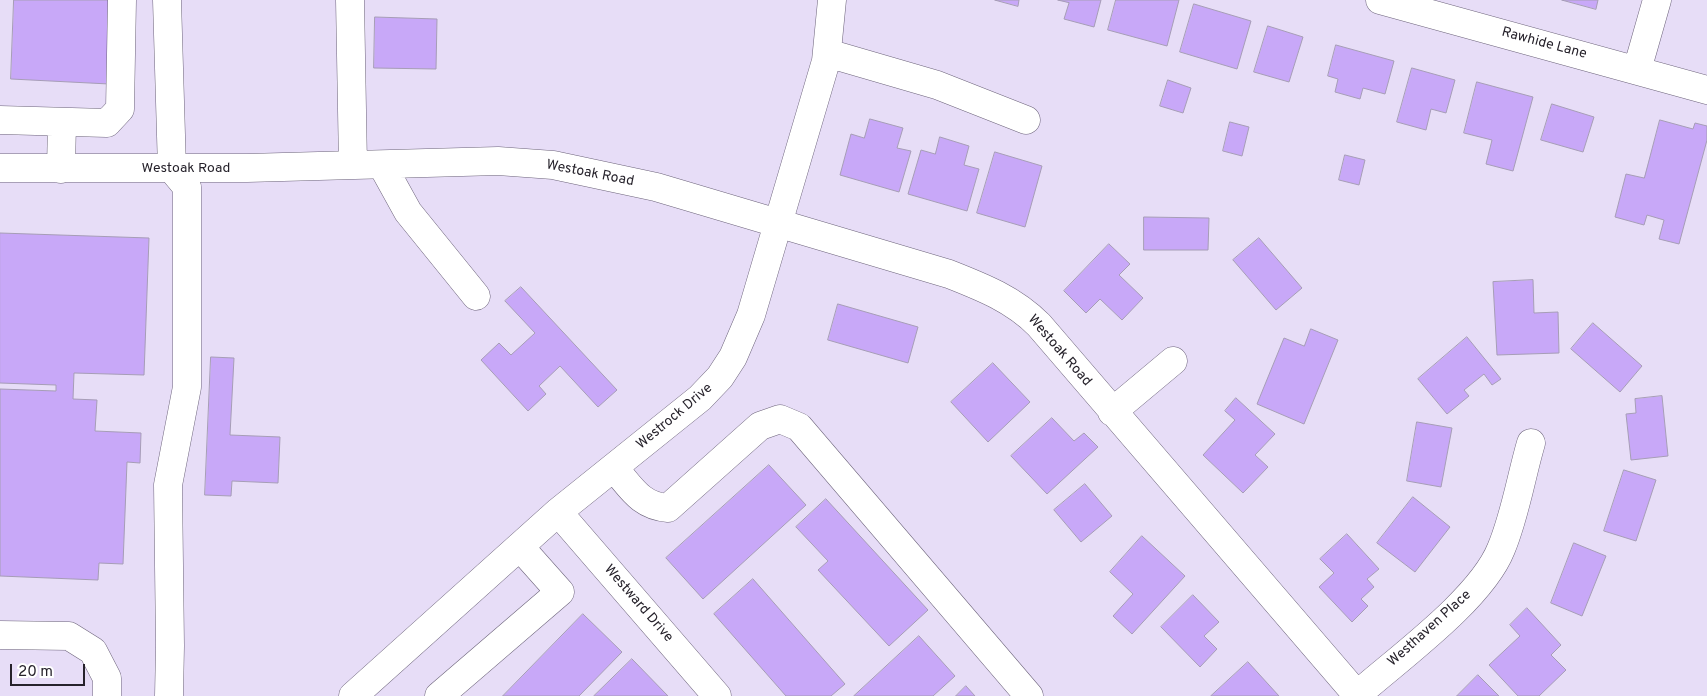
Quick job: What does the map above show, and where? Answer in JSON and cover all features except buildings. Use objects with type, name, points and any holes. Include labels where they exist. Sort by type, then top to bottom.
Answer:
[{"type":"street","points":[[0,120],[107,123],[120,108],[122,0]]},
{"type":"street","points":[[167,0],[172,169],[187,187],[187,387],[168,485],[169,696]]},
{"type":"street","points":[[350,0],[353,166]]},
{"type":"street","name":"Westrock Drive","points":[[353,696],[558,512],[700,398],[720,377],[743,336],[777,224],[827,53],[832,0]]},
{"type":"street","name":"Rawhide Lane","points":[[1380,0],[1707,90]]},
{"type":"street","points":[[1637,70],[1657,0]]},
{"type":"street","points":[[827,53],[938,85],[1026,120]]},
{"type":"street","points":[[61,169],[62,122]]},
{"type":"street","name":"Westoak Road","points":[[0,168],[172,169],[498,161],[553,165],[656,187],[949,274],[1004,298],[1023,309],[1039,325],[1357,695]]},
{"type":"street","points":[[382,165],[408,212],[476,296]]},
{"type":"street","points":[[1112,412],[1173,361]]},
{"type":"street","points":[[614,468],[644,502],[656,507],[668,508],[760,426],[780,419],[799,427],[1029,696]]},
{"type":"street","name":"Westhaven Place","points":[[1357,695],[1457,608],[1482,581],[1501,550],[1531,442]]},
{"type":"street","name":"Westward Drive","points":[[558,512],[717,696]]},
{"type":"street","points":[[439,696],[560,592],[520,547]]},
{"type":"street","points":[[0,635],[69,636],[93,651],[108,678],[107,696]]}]
